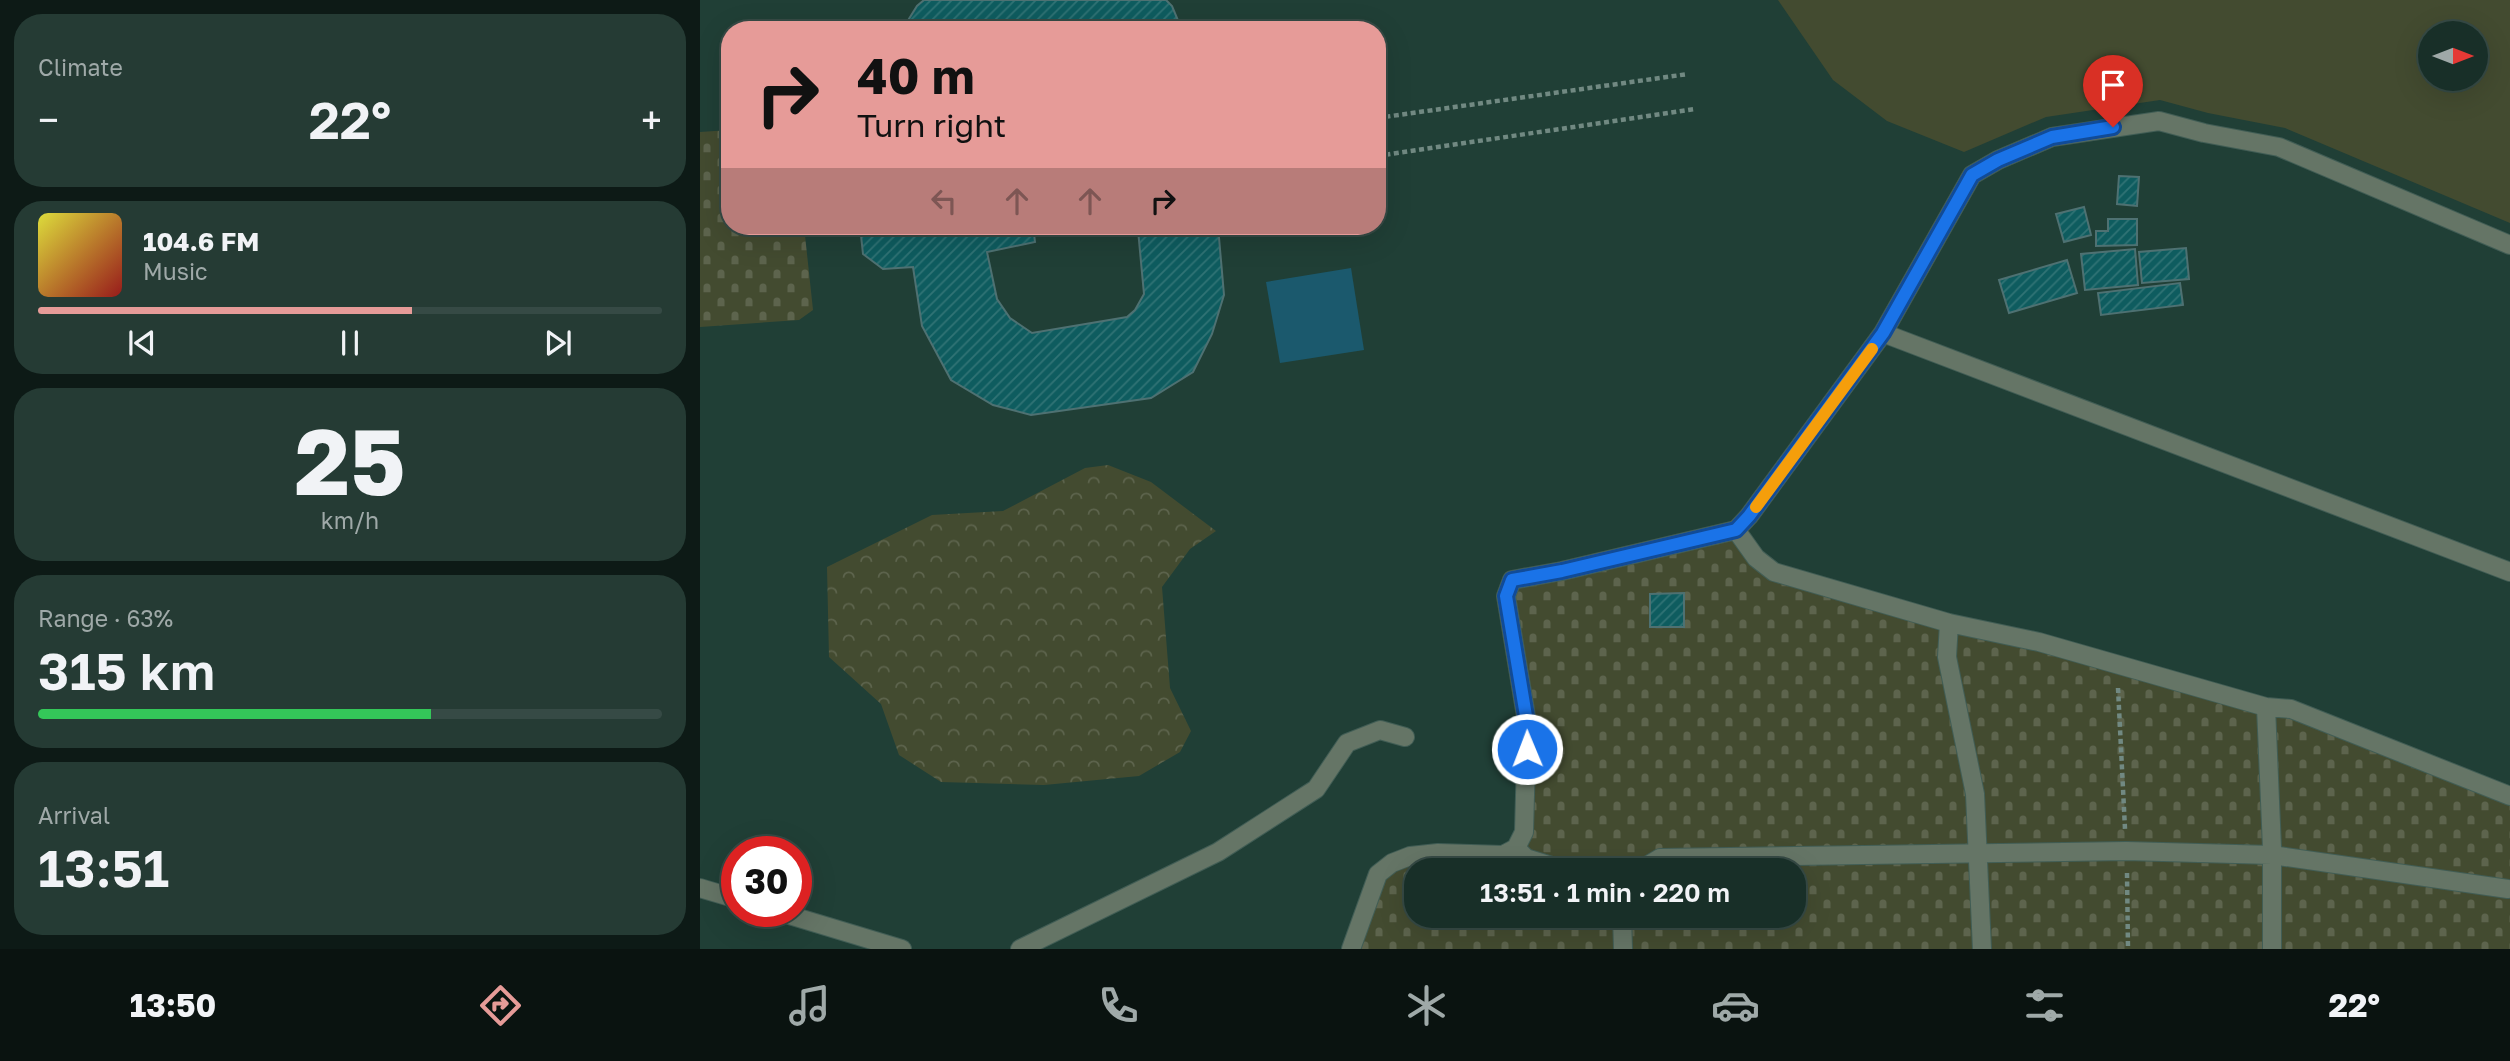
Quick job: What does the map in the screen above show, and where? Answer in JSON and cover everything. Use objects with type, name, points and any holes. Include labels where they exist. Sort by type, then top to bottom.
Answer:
[{"type":"street","points":[[1351,949],[1378,874],[1392,863],[1410,856],[1438,853],[1503,855],[1516,848],[1524,832],[1527,722],[1506,596],[1512,580],[1562,571],[1736,530],[1883,333],[1972,175],[1998,160],[2052,137],[2159,121],[2204,133],[2279,147],[2510,245]]},
{"type":"street","points":[[1883,333],[2510,572]]},
{"type":"street","points":[[1736,530],[1756,558],[1774,572],[1949,623],[2039,642],[2266,706],[2291,709],[2510,796]]},
{"type":"street","points":[[1949,623],[1947,657],[1975,794],[1982,949]]},
{"type":"street","points":[[2266,706],[2272,855],[2272,949]]},
{"type":"street","points":[[1020,949],[1218,852],[1316,789],[1347,743],[1380,730],[1405,737]]},
{"type":"street","points":[[1516,848],[1526,858]]},
{"type":"street","points":[[1660,858],[2126,851],[2272,855],[2508,889]]},
{"type":"street","points":[[700,888],[721,894]]},
{"type":"street","points":[[812,922],[902,949]]},
{"type":"street","points":[[1622,928],[1623,949]]},
{"type":"path","points":[[1386,117],[1688,74]]},
{"type":"path","points":[[1386,155],[1695,109]]},
{"type":"path","points":[[2119,666],[2129,949]]},
{"type":"green space","points":[[1778,0],[2510,0],[2510,223],[2285,128],[2208,113],[2160,100],[2046,117],[1964,152],[1887,121],[1833,80]]},
{"type":"green space","points":[[721,131],[721,235],[805,235],[813,310],[799,320],[700,327],[700,132]]},
{"type":"green space","points":[[1108,465],[1151,482],[1216,531],[1190,549],[1162,587],[1170,688],[1191,731],[1180,752],[1139,776],[1044,785],[941,782],[899,755],[881,704],[829,657],[827,567],[932,515],[1003,511],[1085,468]]},
{"type":"green space","points":[[1736,530],[1756,558],[2266,707],[2510,796],[2510,949],[1351,949],[1392,863],[1404,862],[1404,928],[1806,928],[1806,858],[1461,858],[1503,855],[1524,832],[1512,580]]},
{"type":"water","points":[[1351,268],[1364,350],[1280,363],[1266,282]]},
{"type":"building","points":[[924,0],[1166,0],[1172,6],[1178,21],[908,21]]},
{"type":"building","points":[[2119,176],[2139,177],[2137,206],[2117,204]]},
{"type":"building","points":[[2084,207],[2091,235],[2064,242],[2056,214]]},
{"type":"building","points":[[2108,219],[2137,219],[2137,245],[2096,246],[2096,231],[2108,231]]},
{"type":"building","points":[[861,235],[1034,235],[1035,242],[987,252],[997,299],[1010,318],[1032,333],[1127,317],[1135,310],[1144,294],[1138,235],[1219,235],[1224,295],[1212,334],[1193,372],[1151,398],[1031,415],[993,405],[951,380],[922,326],[913,267],[883,269],[863,254]]},
{"type":"building","points":[[2186,248],[2189,279],[2142,283],[2139,252]]},
{"type":"building","points":[[2135,249],[2138,285],[2085,290],[2081,254]]},
{"type":"building","points":[[2067,260],[2077,293],[2009,313],[1999,280]]},
{"type":"building","points":[[2180,283],[2183,305],[2101,315],[2098,293]]},
{"type":"building","points":[[1684,593],[1684,627],[1650,627],[1650,594]]},
{"type":"slow traffic","points":[[1756,507],[1872,349]]},
{"type":"route","points":[[1527,749],[1527,722],[1506,596],[1512,580],[1562,571],[1736,530],[1883,333],[1972,175],[1998,160],[2052,137],[2113,127]]}]
